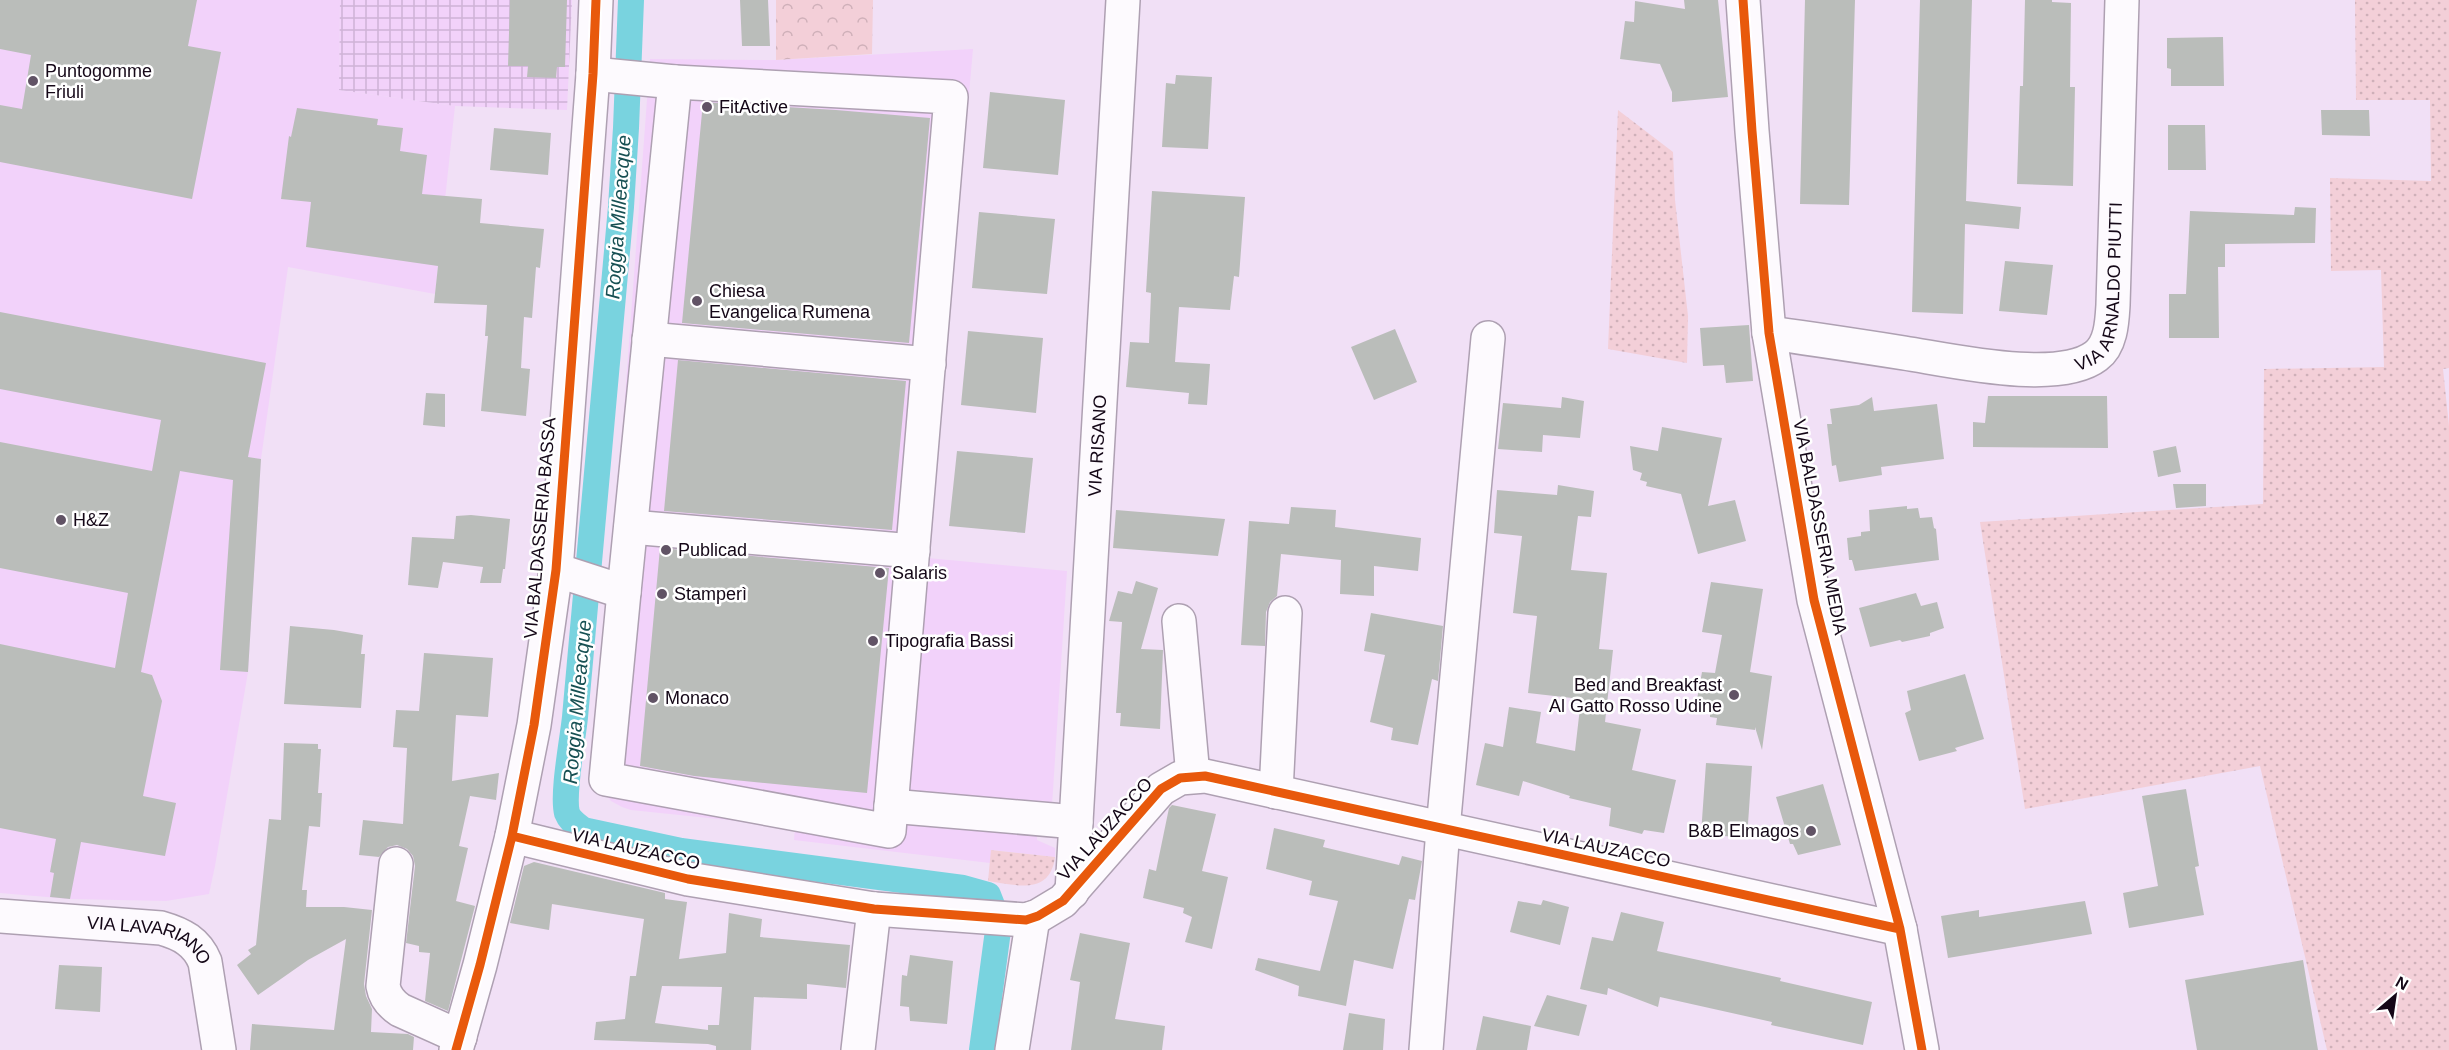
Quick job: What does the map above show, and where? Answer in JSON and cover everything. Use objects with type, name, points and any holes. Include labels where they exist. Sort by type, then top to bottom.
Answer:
[{"type":"street","name":"VIA BALDASSERIA BASSA","points":[[396,864],[384,993],[400,1010],[458,1043],[512,836],[534,725],[586,580],[616,77],[596,0]]},
{"type":"street","name":"VIA RISANO","points":[[1072,892],[1123,0]]},
{"type":"street","name":"VIA BALDASSERIA MEDIA","points":[[1743,0],[1769,333],[1814,600],[1900,929],[1923,1050]]},
{"type":"street","name":"VIA ARNALDO PIUTTI","points":[[1769,333],[2007,368],[2072,366],[2098,355],[2106,343],[2113,305],[2122,0]]},
{"type":"street","points":[[616,77],[951,97],[890,831],[606,779],[586,580],[630,527],[675,82]]},
{"type":"street","points":[[649,339],[929,364]]},
{"type":"street","points":[[1426,1050],[1443,829],[1488,339]]},
{"type":"street","points":[[630,527],[913,550]]},
{"type":"street","points":[[1276,792],[1285,613]]},
{"type":"street","points":[[1179,621],[1193,776]]},
{"type":"street","name":"VIA LAUZACCO","points":[[512,836],[688,879],[874,909],[1023,919],[1064,901],[1161,789],[1170,782],[1193,776],[1205,776],[1900,929]]},
{"type":"street","points":[[891,806],[1076,822]]},
{"type":"street","points":[[858,1050],[874,909]]},
{"type":"street","name":"VIA LAVARIANO","points":[[0,916],[161,928],[183,936],[200,950],[205,962],[219,1050]]},
{"type":"street","points":[[1012,1050],[1023,919]]},
{"type":"shaded area","points":[[0,0],[340,0],[339,90],[455,106],[435,294],[288,267],[261,459],[248,672],[209,894],[166,901],[70,899],[0,893]]},
{"type":"shaded area","points":[[340,0],[572,0],[567,110],[455,106],[339,90]]},
{"type":"shaded area","points":[[973,49],[928,558],[1067,571],[1052,806],[1037,818],[1037,840],[1055,848],[1055,857],[992,850],[990,863],[794,840],[795,827],[631,810],[622,807],[611,801],[604,793],[597,776],[650,59],[776,60]]},
{"type":"green space","points":[[776,0],[873,0],[872,54],[776,60]]},
{"type":"green space","points":[[2355,0],[2449,0],[2449,368],[2443,369],[2449,426],[2449,1050],[2327,1050],[2260,766],[2025,809],[1980,522],[2263,504],[2264,369],[2384,367],[2381,270],[2331,271],[2330,178],[2431,181],[2430,100],[2356,100]]},
{"type":"green space","points":[[1618,110],[1673,152],[1675,200],[1688,316],[1687,363],[1608,349]]},
{"type":"green space","points":[[991,850],[1055,857],[1052,869],[1039,883],[1010,884],[988,881]]},
{"type":"building","points":[[0,0],[197,0],[188,46],[221,52],[192,199],[0,162],[0,105],[22,109],[31,55],[0,49]]},
{"type":"building","points":[[510,0],[567,0],[565,67],[557,67],[556,78],[527,77],[528,66],[508,66]]},
{"type":"building","points":[[740,0],[768,0],[770,46],[742,46]]},
{"type":"building","points":[[1684,0],[1718,0],[1728,97],[1672,102],[1672,92],[1660,64],[1620,59],[1625,21],[1634,22],[1635,1],[1685,9]]},
{"type":"building","points":[[1805,0],[1855,0],[1849,205],[1800,204]]},
{"type":"building","points":[[1920,0],[1972,0],[1966,201],[2021,207],[2019,229],[1965,224],[1963,314],[1912,312]]},
{"type":"building","points":[[2025,0],[2071,3],[2070,87],[2075,87],[2073,186],[2017,184]]},
{"type":"building","points":[[2223,37],[2224,86],[2171,86],[2171,69],[2167,68],[2167,38]]},
{"type":"building","points":[[1176,75],[1212,77],[1208,149],[1162,147],[1166,83],[1175,84]]},
{"type":"building","points":[[990,92],[1065,100],[1058,175],[983,168]]},
{"type":"building","points":[[703,102],[930,118],[909,343],[682,323]]},
{"type":"building","points":[[297,108],[378,119],[377,125],[403,128],[400,151],[427,155],[422,194],[482,199],[480,223],[544,229],[540,268],[536,267],[532,318],[524,317],[521,368],[530,369],[526,416],[481,411],[488,336],[485,336],[487,305],[434,303],[438,266],[306,247],[311,202],[281,199],[289,136],[291,137]]},
{"type":"building","points":[[2321,110],[2369,110],[2370,136],[2322,135]]},
{"type":"building","points":[[2168,125],[2205,125],[2206,170],[2168,170]]},
{"type":"building","points":[[494,128],[551,133],[548,175],[490,170]]},
{"type":"building","points":[[1152,191],[1245,197],[1239,277],[1234,276],[1230,310],[1179,307],[1175,362],[1210,364],[1207,405],[1188,404],[1189,393],[1126,387],[1130,342],[1149,343],[1151,293],[1146,292]]},
{"type":"building","points":[[2295,207],[2316,208],[2315,243],[2225,244],[2225,267],[2218,267],[2219,338],[2169,338],[2169,294],[2186,294],[2190,211],[2294,215]]},
{"type":"building","points":[[979,212],[1055,219],[1047,294],[972,288]]},
{"type":"building","points":[[2005,261],[2053,265],[2047,315],[1999,311]]},
{"type":"building","points":[[0,312],[266,363],[248,457],[261,459],[248,672],[220,670],[233,480],[180,471],[141,672],[152,675],[162,701],[143,796],[176,803],[165,856],[81,842],[70,899],[50,897],[54,873],[50,872],[56,839],[0,828],[0,644],[115,668],[128,593],[0,568],[0,442],[152,471],[161,420],[0,389]]},
{"type":"building","points":[[1749,325],[1753,381],[1726,383],[1724,365],[1703,366],[1700,328]]},
{"type":"building","points":[[1395,329],[1417,382],[1374,400],[1351,347]]},
{"type":"building","points":[[968,331],[1043,338],[1036,413],[961,405]]},
{"type":"building","points":[[678,360],[906,381],[892,530],[664,511]]},
{"type":"building","points":[[426,393],[445,394],[445,427],[423,425]]},
{"type":"building","points":[[1988,396],[2107,396],[2108,448],[1973,447],[1973,422],[1985,423]]},
{"type":"building","points":[[1562,397],[1584,401],[1580,438],[1543,435],[1542,452],[1498,449],[1503,403],[1561,408]]},
{"type":"building","points":[[1872,397],[1874,411],[1937,404],[1944,459],[1881,467],[1882,475],[1839,482],[1836,465],[1832,466],[1827,424],[1832,424],[1830,409],[1859,405]]},
{"type":"building","points":[[1662,427],[1722,438],[1708,506],[1735,500],[1746,541],[1698,554],[1681,494],[1646,486],[1647,482],[1640,480],[1642,473],[1633,470],[1630,446],[1658,451]]},
{"type":"building","points":[[2176,446],[2181,472],[2158,477],[2153,451]]},
{"type":"building","points":[[957,451],[1033,458],[1025,533],[949,526]]},
{"type":"building","points":[[2173,484],[2206,484],[2206,506],[2176,508]]},
{"type":"building","points":[[1558,485],[1594,491],[1591,517],[1578,516],[1571,570],[1607,573],[1599,649],[1613,650],[1605,722],[1641,729],[1632,770],[1676,780],[1664,833],[1644,830],[1642,834],[1609,826],[1611,808],[1569,798],[1570,796],[1523,781],[1519,796],[1476,785],[1485,743],[1503,747],[1509,707],[1541,712],[1536,743],[1575,751],[1581,699],[1528,693],[1537,616],[1513,613],[1522,536],[1494,533],[1497,490],[1557,495]]},
{"type":"building","points":[[1907,506],[1907,509],[1918,508],[1920,518],[1932,517],[1936,529],[1939,560],[1855,571],[1852,560],[1849,560],[1847,538],[1861,536],[1861,532],[1870,531],[1869,510]]},
{"type":"building","points":[[1291,507],[1336,510],[1335,527],[1421,538],[1418,571],[1374,566],[1374,596],[1340,594],[1341,560],[1281,554],[1277,596],[1270,602],[1266,612],[1265,646],[1241,645],[1249,521],[1289,524]]},
{"type":"building","points":[[1116,510],[1225,519],[1218,556],[1113,548]]},
{"type":"building","points":[[471,515],[510,519],[505,569],[503,569],[501,583],[480,583],[483,567],[443,562],[438,588],[408,585],[412,537],[454,539],[456,516]]},
{"type":"building","points":[[660,548],[889,568],[867,793],[694,776],[640,766]]},
{"type":"building","points":[[1136,581],[1158,588],[1141,649],[1163,650],[1160,729],[1120,726],[1121,713],[1116,713],[1122,622],[1109,621],[1118,591],[1132,594]]},
{"type":"building","points":[[1711,582],[1763,589],[1750,672],[1772,676],[1762,750],[1755,727],[1755,730],[1716,725],[1717,718],[1710,717],[1710,707],[1696,705],[1702,672],[1715,673],[1722,635],[1702,632]]},
{"type":"building","points":[[1916,593],[1921,606],[1937,602],[1944,628],[1930,633],[1930,636],[1870,647],[1859,608]]},
{"type":"building","points":[[1371,613],[1443,626],[1438,681],[1432,679],[1418,745],[1391,740],[1393,728],[1370,722],[1385,655],[1364,651]]},
{"type":"building","points":[[290,626],[363,635],[361,654],[365,654],[361,708],[284,704]]},
{"type":"building","points":[[424,653],[493,658],[488,717],[456,715],[452,781],[499,773],[496,800],[470,796],[459,846],[468,848],[456,901],[475,906],[448,1011],[425,1001],[430,953],[419,952],[419,946],[406,943],[415,866],[413,856],[407,849],[397,845],[388,847],[379,857],[359,855],[363,820],[403,824],[407,748],[393,747],[396,710],[419,711]]},
{"type":"building","points":[[1965,674],[1984,739],[1955,748],[1957,751],[1919,761],[1905,713],[1911,710],[1907,691]]},
{"type":"building","points":[[284,743],[318,744],[318,749],[321,749],[318,793],[322,793],[320,827],[309,826],[302,890],[307,890],[306,907],[372,910],[364,984],[372,1009],[371,1032],[408,1034],[414,1037],[413,1050],[250,1050],[252,1024],[334,1030],[346,939],[308,960],[258,995],[237,965],[251,954],[248,950],[256,945],[269,819],[281,820]]},
{"type":"building","points":[[1706,763],[1752,766],[1747,838],[1701,834]]},
{"type":"building","name":"B&B Elmagos","points":[[1823,784],[1841,845],[1798,855],[1793,844],[1790,844],[1776,797]]},
{"type":"building","points":[[2186,789],[2199,866],[2195,867],[2204,915],[2129,928],[2123,893],[2158,886],[2142,796]]},
{"type":"building","points":[[1172,805],[1216,814],[1202,871],[1228,877],[1212,949],[1185,942],[1192,917],[1183,913],[1184,908],[1143,898],[1149,869],[1156,871],[1169,808]]},
{"type":"building","points":[[1274,828],[1325,840],[1323,847],[1399,865],[1402,856],[1422,861],[1415,900],[1409,899],[1393,969],[1354,960],[1346,1006],[1298,996],[1299,986],[1255,970],[1258,958],[1320,971],[1338,901],[1309,895],[1312,881],[1266,869]]},
{"type":"building","points":[[534,862],[665,893],[665,899],[687,902],[679,959],[726,953],[729,913],[762,919],[760,937],[850,945],[846,988],[807,984],[807,999],[754,997],[751,1050],[716,1050],[716,1046],[708,1044],[594,1040],[596,1022],[625,1019],[630,976],[636,976],[644,919],[552,904],[549,930],[510,923],[524,866]],"holes":[[[662,986],[722,987],[719,1025],[708,1025],[708,1030],[655,1023]]]},
{"type":"building","points":[[1543,900],[1569,907],[1560,945],[1510,932],[1518,901],[1541,905]]},
{"type":"building","points":[[2085,901],[2092,934],[1948,958],[1941,916],[1979,910],[1979,917]]},
{"type":"building","points":[[1621,912],[1664,922],[1657,951],[1781,978],[1780,981],[1872,1002],[1863,1045],[1660,997],[1658,1007],[1608,988],[1607,995],[1580,989],[1592,937],[1613,941]]},
{"type":"building","points":[[1080,933],[1130,943],[1115,1019],[1165,1026],[1162,1050],[1071,1050],[1080,982],[1070,980]]},
{"type":"building","points":[[910,955],[953,961],[947,1024],[910,1021],[909,1007],[900,1006],[902,975],[907,976]]},
{"type":"building","points":[[2303,960],[2318,1050],[2197,1050],[2185,980]]},
{"type":"building","points":[[59,965],[102,967],[100,1012],[55,1009]]},
{"type":"building","points":[[1547,995],[1587,1005],[1579,1036],[1534,1026]]},
{"type":"building","points":[[1349,1013],[1385,1019],[1383,1050],[1343,1050]]},
{"type":"building","points":[[1483,1016],[1531,1026],[1527,1050],[1476,1050]]},
{"type":"waterway","name":"Roggia Milleacque","points":[[631,0],[621,207],[575,717],[567,780],[567,813],[572,821],[583,830],[681,851],[963,888],[988,895],[999,923],[982,1050]]},
{"type":"cycle path","points":[[456,1050],[512,836],[534,725],[556,570],[593,74],[596,0]]},
{"type":"cycle path","points":[[1743,0],[1769,333],[1814,600],[1900,929],[1922,1050]]},
{"type":"cycle path","points":[[512,836],[688,879],[874,909],[1026,920],[1038,916],[1063,901],[1161,789],[1180,778],[1205,776],[1900,929]]},
{"type":"place","name":"Puntogomme Friuli","points":[[33,81]]},
{"type":"place","name":"FitActive","points":[[707,107]]},
{"type":"place","name":"Chiesa Evangelica Rumena","points":[[697,301]]},
{"type":"place","name":"H&Z","points":[[61,520]]},
{"type":"place","name":"Publicad","points":[[666,550]]},
{"type":"place","name":"Salaris","points":[[880,573]]},
{"type":"place","name":"Stamperì","points":[[662,594]]},
{"type":"place","name":"Tipografia Bassi","points":[[873,641]]},
{"type":"place","name":"Bed and Breakfast Al Gatto Rosso Udine","points":[[1734,695]]},
{"type":"place","name":"Monaco","points":[[653,698]]},
{"type":"place","name":"B&B Elmagos","points":[[1811,831]]}]
